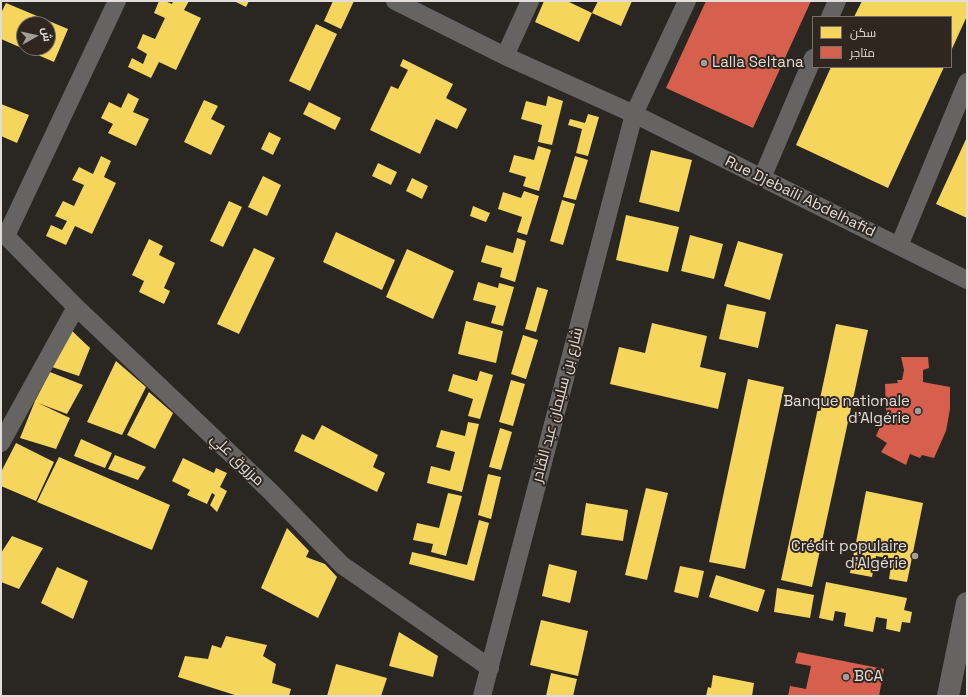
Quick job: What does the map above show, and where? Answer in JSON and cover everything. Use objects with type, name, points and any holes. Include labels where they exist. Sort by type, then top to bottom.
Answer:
[{"type":"street","points":[[4,233],[117,1]]},
{"type":"street","name":"Rue Djebaili Abdelhafid","points":[[395,1],[505,56],[634,114],[967,280]]},
{"type":"street","points":[[505,56],[530,1]]},
{"type":"street","name":"شارع بن سليمان عبد القادر","points":[[482,696],[634,114],[687,1]]},
{"type":"street","points":[[830,16],[837,1]]},
{"type":"street","points":[[762,178],[812,60]]},
{"type":"street","points":[[899,246],[967,82]]},
{"type":"street","name":"مرزوق علي","points":[[4,233],[76,306],[270,491],[342,565],[490,668]]},
{"type":"street","points":[[1,443],[76,306]]},
{"type":"street","points":[[948,696],[967,603]]},
{"type":"building: سكن","points":[[159,1],[165,1],[172,4],[173,1],[189,1],[184,10],[201,18],[176,70],[159,62],[151,78],[128,67],[132,58],[143,64],[147,54],[137,48],[143,34],[155,39],[165,18],[154,13]]},
{"type":"building: سكن","points":[[234,1],[249,1],[246,7]]},
{"type":"building: سكن","points":[[333,1],[354,1],[341,29],[324,21]]},
{"type":"building: سكن","points":[[544,1],[567,1],[592,13],[579,42],[535,22]]},
{"type":"building: سكن","points":[[598,1],[632,1],[621,26],[592,13]]},
{"type":"building: سكن","points":[[862,1],[967,1],[967,16],[952,49],[952,16],[854,16]]},
{"type":"building: سكن","points":[[6,3],[37,16],[16,16],[16,46],[1,39],[1,13]]},
{"type":"building: سكن","points":[[56,24],[68,29],[54,62],[40,56],[56,56]]},
{"type":"building: سكن","points":[[316,24],[337,34],[310,91],[289,81]]},
{"type":"building: سكن","points":[[403,59],[453,84],[446,98],[467,109],[457,129],[436,119],[420,154],[370,130],[391,86],[398,89],[408,70],[400,66]]},
{"type":"building: سكن","points":[[831,68],[944,68],[888,188],[796,145]]},
{"type":"building: سكن","points":[[128,93],[139,99],[133,112],[149,119],[136,146],[108,133],[113,124],[101,118],[109,102],[121,108]]},
{"type":"building: سكن","points":[[548,96],[563,101],[552,145],[538,142],[542,125],[521,119],[526,101],[546,106]]},
{"type":"building: سكن","points":[[204,100],[218,106],[211,119],[225,126],[211,155],[184,142]]},
{"type":"building: سكن","points":[[309,102],[341,118],[335,130],[303,114]]},
{"type":"building: سكن","points":[[1,104],[29,115],[17,143],[1,136]]},
{"type":"building: سكن","points":[[588,114],[599,117],[588,156],[576,153],[582,129],[568,125],[570,119],[585,123]]},
{"type":"building: سكن","points":[[269,132],[281,138],[273,155],[261,149]]},
{"type":"building: سكن","points":[[967,137],[967,218],[936,204]]},
{"type":"building: سكن","points":[[538,146],[551,150],[539,191],[523,186],[526,177],[509,172],[514,155],[534,160]]},
{"type":"building: سكن","points":[[651,150],[692,160],[679,212],[639,202]]},
{"type":"building: سكن","points":[[101,156],[111,161],[104,177],[116,183],[92,234],[75,226],[66,245],[46,236],[51,225],[62,230],[67,221],[55,216],[63,201],[74,206],[84,185],[72,180],[79,167],[93,174]]},
{"type":"building: سكن","points":[[575,156],[588,160],[576,200],[563,197]]},
{"type":"building: سكن","points":[[378,163],[397,172],[391,185],[372,176]]},
{"type":"building: سكن","points":[[263,176],[281,185],[267,216],[248,207]]},
{"type":"building: سكن","points":[[412,178],[428,186],[422,199],[406,191]]},
{"type":"building: سكن","points":[[524,191],[539,196],[527,235],[517,232],[522,217],[498,209],[503,192],[521,198]]},
{"type":"building: سكن","points":[[562,200],[575,204],[563,245],[550,241]]},
{"type":"building: سكن","points":[[229,201],[242,207],[223,247],[210,241]]},
{"type":"building: سكن","points":[[473,206],[490,213],[486,222],[470,216]]},
{"type":"building: سكن","points":[[626,215],[679,227],[668,272],[616,260]]},
{"type":"building: سكن","points":[[336,232],[395,260],[382,290],[323,262]]},
{"type":"building: سكن","points":[[690,235],[723,244],[714,279],[681,271]]},
{"type":"building: سكن","points":[[517,238],[526,241],[515,282],[500,277],[502,268],[481,262],[486,245],[513,253]]},
{"type":"building: سكن","points":[[149,239],[163,246],[159,255],[175,263],[164,288],[170,291],[164,304],[139,292],[144,281],[132,275]]},
{"type":"building: سكن","points":[[738,241],[783,254],[770,300],[724,286]]},
{"type":"building: سكن","points":[[254,248],[275,258],[239,334],[217,324]]},
{"type":"building: سكن","points":[[407,249],[454,271],[433,319],[386,297]]},
{"type":"building: سكن","points":[[478,282],[498,288],[499,283],[514,287],[503,326],[491,323],[496,306],[473,300]]},
{"type":"building: سكن","points":[[537,287],[548,290],[536,332],[525,329]]},
{"type":"building: سكن","points":[[727,304],[766,312],[758,348],[719,339]]},
{"type":"building: سكن","points":[[466,321],[503,331],[496,363],[458,354]]},
{"type":"building: سكن","points":[[652,323],[707,336],[700,367],[726,373],[718,409],[610,384],[619,347],[645,353]]},
{"type":"building: سكن","points":[[836,324],[868,330],[812,587],[781,580]]},
{"type":"building: سكن","points":[[70,329],[90,348],[79,376],[52,367]]},
{"type":"building: سكن","points":[[523,335],[538,340],[526,379],[511,374]]},
{"type":"building: سكن","points":[[116,361],[146,387],[122,435],[87,422]]},
{"type":"building: سكن","points":[[480,371],[493,375],[480,419],[468,416],[473,399],[448,391],[453,374],[477,381]]},
{"type":"building: سكن","points":[[50,372],[83,385],[67,414],[38,403],[70,418],[56,449],[20,438],[35,401]]},
{"type":"building: سكن","points":[[748,379],[784,387],[745,569],[709,562]]},
{"type":"building: سكن","points":[[511,380],[525,384],[513,426],[499,422]]},
{"type":"building: سكن","points":[[149,392],[173,413],[155,449],[127,435]]},
{"type":"building: سكن","points":[[468,422],[479,424],[462,492],[427,483],[431,466],[450,471],[455,452],[436,447],[441,430],[465,436]]},
{"type":"building: سكن","points":[[322,425],[378,455],[373,467],[385,473],[377,492],[294,451],[302,434],[314,440]]},
{"type":"building: سكن","points":[[500,428],[512,432],[501,470],[489,467]]},
{"type":"building: سكن","points":[[81,439],[112,453],[105,468],[74,456]]},
{"type":"building: سكن","points":[[16,443],[54,462],[36,501],[1,486],[1,472]]},
{"type":"building: سكن","points":[[115,455],[146,467],[138,480],[108,469]]},
{"type":"building: سكن","points":[[59,457],[170,505],[152,550],[37,502]]},
{"type":"building: سكن","points":[[183,458],[214,473],[216,468],[227,473],[220,487],[227,491],[217,512],[210,505],[215,495],[212,493],[207,504],[187,495],[190,490],[172,481]]},
{"type":"building: سكن","points":[[488,474],[501,477],[491,519],[478,515]]},
{"type":"building: سكن","points":[[646,488],[668,493],[647,580],[625,575]]},
{"type":"building: سكن","points":[[866,491],[923,503],[907,582],[889,579],[892,559],[876,556],[872,577],[850,573]]},
{"type":"building: سكن","points":[[448,493],[462,496],[446,556],[431,552],[433,544],[413,540],[417,523],[439,528]]},
{"type":"building: سكن","points":[[586,503],[628,510],[623,541],[581,535]]},
{"type":"building: سكن","points":[[479,520],[489,523],[474,581],[409,564],[412,552],[467,565]]},
{"type":"building: سكن","points":[[287,528],[309,551],[306,557],[325,564],[337,577],[318,618],[261,588]]},
{"type":"building: سكن","points":[[12,536],[43,548],[19,589],[1,582],[1,553]]},
{"type":"building: سكن","points":[[549,564],[577,571],[570,603],[542,596]]},
{"type":"building: سكن","points":[[680,566],[704,571],[698,598],[674,592]]},
{"type":"building: سكن","points":[[57,567],[88,581],[73,619],[41,603]]},
{"type":"building: سكن","points":[[716,575],[765,590],[758,612],[709,597]]},
{"type":"building: سكن","points":[[826,582],[907,598],[904,610],[912,612],[910,623],[902,622],[900,632],[886,629],[887,619],[876,617],[873,632],[844,626],[846,613],[835,611],[833,621],[819,618]]},
{"type":"building: سكن","points":[[777,588],[814,595],[810,618],[774,612]]},
{"type":"building: سكن","points":[[541,620],[588,631],[578,676],[530,665]]},
{"type":"building: سكن","points":[[399,632],[438,656],[433,677],[389,666]]},
{"type":"building: سكن","points":[[226,636],[267,645],[263,656],[276,664],[272,683],[291,689],[289,696],[238,696],[178,677],[185,656],[208,659],[212,645],[221,648]]},
{"type":"building: سكن","points":[[336,664],[387,678],[381,696],[327,696]]},
{"type":"building: سكن","points":[[551,673],[577,679],[573,696],[546,696]]},
{"type":"building: سكن","points":[[713,675],[754,683],[752,696],[706,696],[708,687],[711,688]]},
{"type":"building: متاجر","points":[[706,1],[811,1],[753,128],[666,88]]},
{"type":"building: متاجر","name":"Banque nationale d'Algérie","points":[[901,357],[928,357],[929,368],[923,370],[923,382],[950,387],[950,409],[946,431],[934,458],[922,455],[920,458],[910,454],[906,465],[881,452],[887,443],[876,436],[886,413],[885,384],[898,383],[897,380],[902,380],[904,370]]},
{"type":"building: متاجر","name":"BCA","points":[[798,652],[884,669],[879,696],[788,696],[790,686],[806,689],[811,666],[795,663]]},
{"type":"place","name":"Lalla Seltana","points":[[704,63]]},
{"type":"place","name":"Banque nationale d'Algérie","points":[[918,411]]},
{"type":"place","name":"Crédit populaire d'Algérie","points":[[915,556]]},
{"type":"place","name":"BCA","points":[[846,677]]}]
